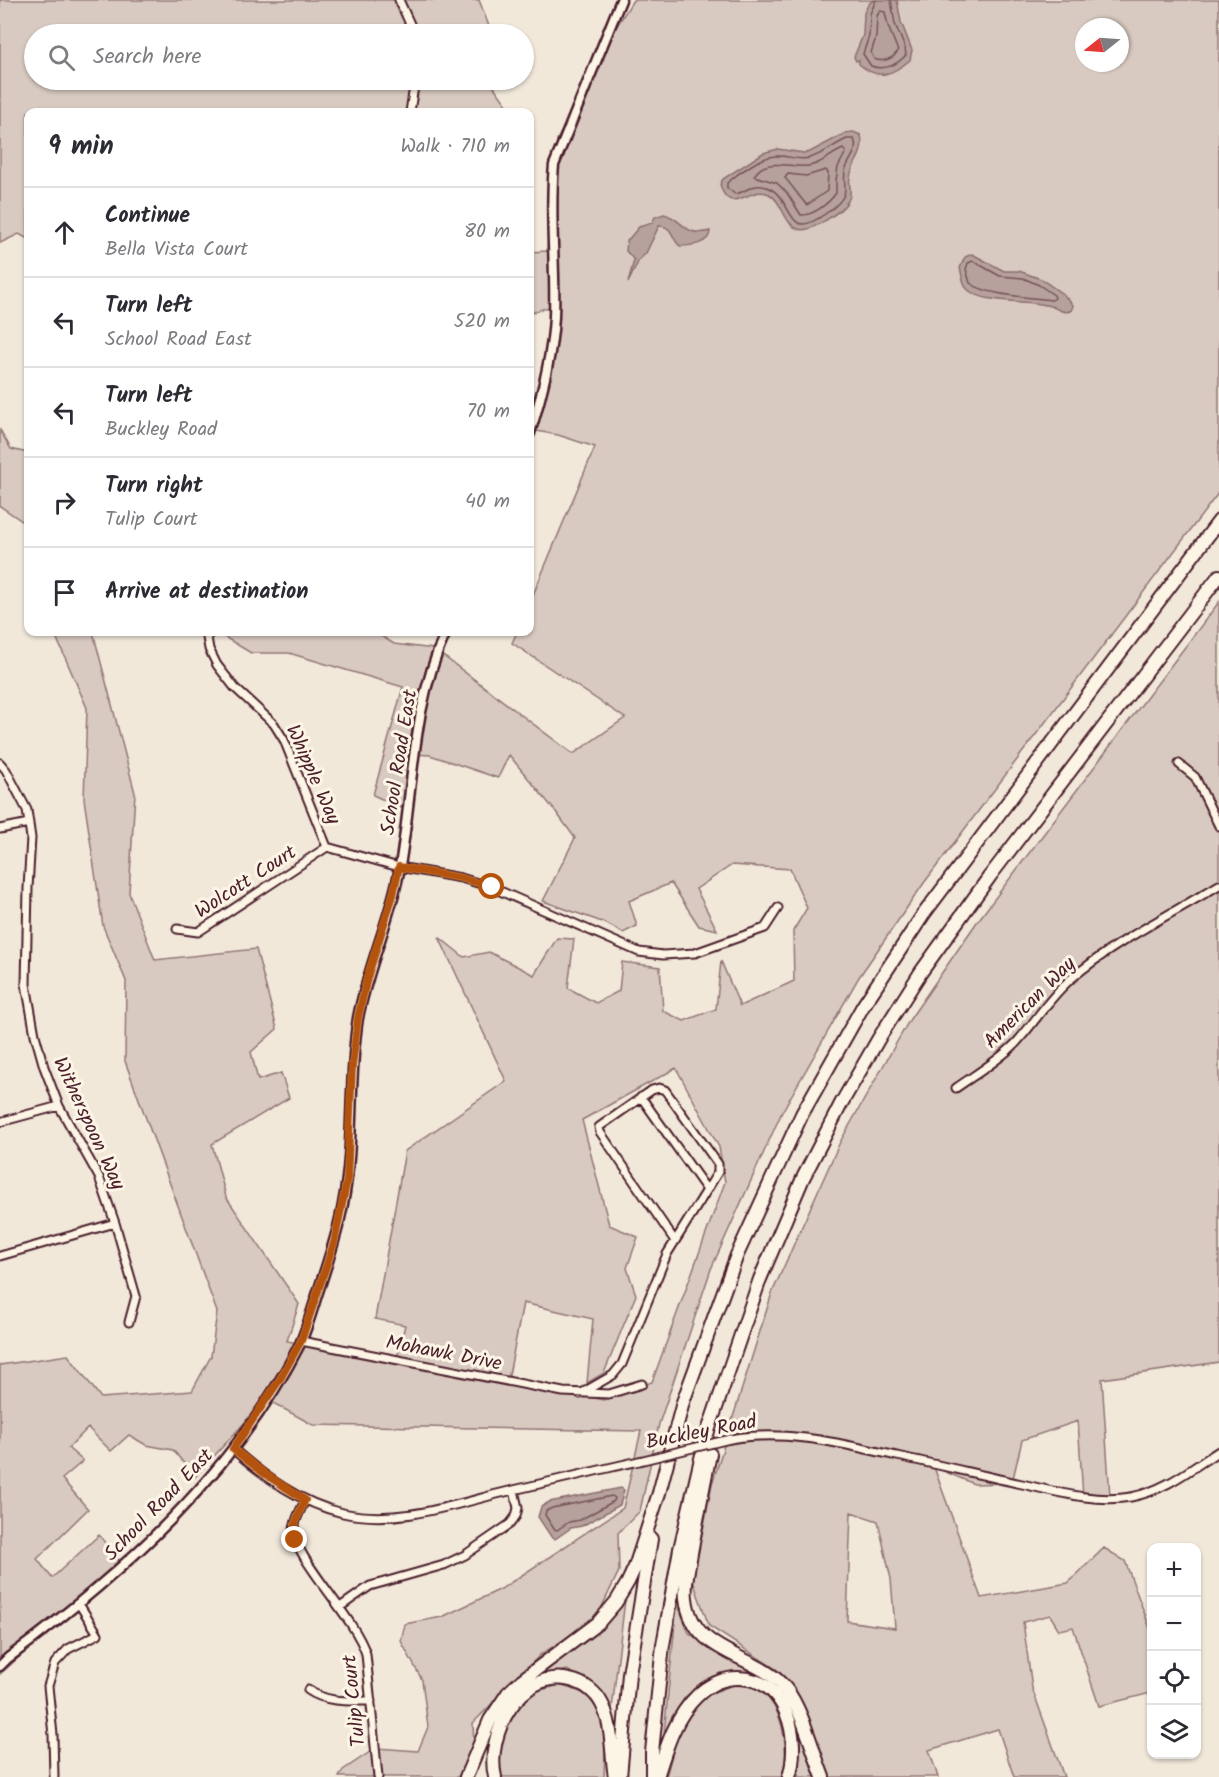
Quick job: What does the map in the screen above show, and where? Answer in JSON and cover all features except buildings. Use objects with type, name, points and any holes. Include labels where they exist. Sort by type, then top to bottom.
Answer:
[{"type":"highway","points":[[466,1777],[490,1720],[508,1693],[594,1627],[616,1602],[635,1567],[659,1493],[683,1402],[737,1255],[782,1153],[821,1077],[877,983],[924,915],[1219,521]]},
{"type":"highway","points":[[655,1777],[656,1711],[672,1592],[692,1495],[706,1437],[760,1279],[785,1219],[842,1102],[921,972],[959,918],[1219,576]]},
{"type":"highway","points":[[715,1416],[715,1435],[686,1582],[688,1610],[696,1626],[710,1642],[772,1676],[786,1689],[796,1707],[823,1777]]},
{"type":"highway","points":[[620,1777],[633,1646],[659,1493]]},
{"type":"highway","points":[[655,1777],[669,1739],[687,1706],[704,1690],[733,1678],[753,1680],[766,1686],[783,1707],[789,1720],[793,1747],[789,1777]]},
{"type":"highway","points":[[495,1777],[492,1764],[493,1749],[506,1715],[530,1688],[546,1680],[557,1679],[580,1683],[594,1692],[601,1702],[608,1720],[615,1777]]},
{"type":"street","points":[[399,0],[410,24]]},
{"type":"street","points":[[534,420],[546,377],[553,333],[552,189],[554,165],[621,0]]},
{"type":"street","points":[[411,108],[413,90]]},
{"type":"street","name":"Whipple Way","points":[[207,636],[209,649],[217,665],[235,688],[274,724],[284,740],[327,847]]},
{"type":"street","name":"School Road East","points":[[0,1666],[79,1604],[172,1519],[233,1449],[280,1379],[301,1341],[334,1243],[344,1202],[350,1148],[352,1066],[358,1018],[367,978],[393,895],[424,695],[430,669],[444,636]]},
{"type":"street","name":"Witherspoon Way","points":[[0,763],[27,810],[32,838],[28,888],[26,984],[35,1035],[59,1106],[99,1177],[115,1223],[136,1296],[129,1322]]},
{"type":"street","points":[[1179,764],[1195,777],[1219,826]]},
{"type":"street","points":[[0,829],[29,823]]},
{"type":"street","points":[[327,847],[399,867],[461,878],[492,887],[639,952],[663,956],[695,953],[765,928],[778,908]]},
{"type":"street","name":"Wolcott Court","points":[[177,928],[198,932],[327,847]]},
{"type":"street","name":"American Way","points":[[956,1088],[998,1059],[1015,1044],[1047,1003],[1071,978],[1108,952],[1219,885]]},
{"type":"street","points":[[580,1394],[613,1375],[622,1364],[663,1262],[718,1172],[718,1164],[669,1093],[656,1088],[598,1129],[675,1241]]},
{"type":"street","points":[[641,1097],[707,1190]]},
{"type":"street","points":[[0,1122],[59,1106]]},
{"type":"street","points":[[0,1256],[115,1223]]},
{"type":"street","name":"Mohawk Drive","points":[[301,1341],[580,1394],[609,1394],[642,1384]]},
{"type":"street","name":"Buckley Road","points":[[233,1449],[274,1481],[305,1500],[343,1513],[382,1517],[422,1513],[730,1439],[766,1434],[804,1437],[1058,1492],[1102,1498],[1130,1497],[1160,1488],[1219,1450]]},
{"type":"street","points":[[340,1607],[370,1586],[444,1565],[465,1556],[510,1524],[516,1516],[518,1508],[514,1490]]},
{"type":"street","name":"Tulip Court","points":[[305,1500],[295,1523],[293,1532],[295,1540],[363,1644],[366,1654],[378,1777]]},
{"type":"street","points":[[54,1777],[48,1686],[55,1663],[68,1649],[98,1634],[79,1604]]},
{"type":"street","points":[[308,1689],[318,1697],[328,1700],[371,1701]]},
{"type":"shaded area","points":[[0,0],[479,0],[488,24],[24,24],[24,90],[496,90],[509,108],[24,108],[24,237],[19,234],[0,243]]},
{"type":"shaded area","points":[[633,0],[1219,0],[1219,492],[924,883],[859,977],[782,1112],[711,1269],[659,1424],[640,1511],[618,1533],[619,1571],[595,1621],[541,1654],[473,1723],[474,1747],[458,1777],[339,1777],[343,1770],[376,1748],[418,1751],[428,1727],[422,1680],[401,1641],[405,1624],[442,1617],[501,1589],[623,1508],[641,1431],[313,1425],[266,1399],[195,1477],[173,1450],[146,1445],[129,1435],[111,1451],[88,1428],[68,1448],[83,1461],[62,1479],[88,1509],[37,1559],[52,1578],[99,1535],[119,1560],[59,1622],[0,1674],[0,1365],[68,1355],[101,1398],[192,1391],[211,1356],[217,1312],[125,1061],[126,981],[103,926],[84,799],[87,708],[56,636],[94,636],[135,793],[129,893],[155,960],[256,949],[277,1029],[251,1052],[258,1080],[281,1073],[289,1098],[212,1144],[226,1197],[299,1304],[287,1341],[396,1362],[405,1325],[375,1319],[405,1151],[506,1081],[439,937],[464,957],[489,952],[534,975],[557,938],[574,939],[568,988],[596,1003],[619,991],[622,962],[660,967],[663,1011],[684,1021],[716,1009],[721,961],[740,1006],[794,981],[793,931],[807,908],[790,869],[732,865],[696,889],[717,930],[699,926],[671,883],[629,901],[637,926],[623,933],[605,923],[543,901],[575,838],[509,755],[498,778],[430,755],[414,754],[406,810],[373,795],[403,687],[289,653],[251,653],[223,636],[381,636],[394,644],[434,649],[573,754],[625,718],[512,643],[515,636],[534,636],[534,592],[595,447],[558,435],[534,431],[552,306],[534,312],[534,252],[547,251],[557,140],[610,37]],"holes":[[[676,1068],[719,1147],[725,1182],[652,1382],[604,1400],[508,1380],[523,1303],[593,1319],[587,1383],[604,1373],[636,1295],[627,1268],[638,1237],[609,1225],[582,1120]]]},
{"type":"shaded area","points":[[0,430],[11,449],[24,452],[24,522],[0,506]]},
{"type":"shaded area","points":[[1219,602],[1219,1362],[1102,1379],[1110,1496],[1083,1497],[1078,1421],[1022,1440],[1012,1483],[974,1484],[934,1467],[981,1598],[1068,1583],[1104,1548],[1125,1561],[1147,1620],[1147,1694],[1099,1706],[1073,1627],[1059,1630],[1050,1615],[1023,1622],[1032,1688],[1064,1777],[1014,1777],[998,1729],[929,1750],[938,1777],[830,1777],[806,1711],[779,1671],[709,1626],[693,1581],[712,1484],[772,1293],[840,1142],[910,1019],[977,922]],"holes":[[[851,1512],[878,1521],[891,1579],[895,1628],[847,1621]]]},
{"type":"shaded area","points":[[625,1600],[611,1717],[594,1685],[567,1670],[534,1678],[589,1639]]},
{"type":"shaded area","points":[[677,1603],[689,1633],[726,1659],[757,1674],[720,1673],[685,1697],[664,1733]]},
{"type":"shaded area","points":[[560,1685],[582,1693],[597,1710],[604,1731],[604,1777],[501,1777],[497,1748],[516,1709],[537,1691]]},
{"type":"shaded area","points":[[733,1685],[750,1686],[762,1692],[771,1701],[782,1726],[785,1740],[784,1766],[781,1777],[666,1777],[677,1736],[698,1698]]},
{"type":"shaded area","points":[[801,1735],[815,1777],[798,1777]]},
{"type":"water","points":[[873,0],[897,0],[901,22],[912,50],[910,60],[885,74],[872,73],[859,64],[859,60],[856,61],[854,57],[863,35],[864,13]]},
{"type":"water","points":[[853,132],[861,135],[862,142],[860,154],[851,172],[848,201],[818,225],[803,230],[793,226],[769,194],[755,193],[735,200],[729,199],[724,194],[720,184],[723,179],[763,153],[778,149],[810,152],[846,133]]},
{"type":"water","points":[[664,214],[671,216],[689,230],[710,231],[707,239],[699,243],[680,246],[670,230],[659,226],[628,283],[634,260],[626,251],[627,241],[639,227],[652,223],[655,217]]},
{"type":"water","points":[[972,254],[1004,271],[1019,271],[1041,279],[1064,295],[1073,305],[1072,310],[1063,311],[1041,304],[996,300],[976,295],[966,288],[960,268],[965,257]]},
{"type":"water","points":[[621,1488],[624,1490],[620,1505],[582,1526],[571,1528],[555,1539],[538,1517],[541,1507],[549,1502]]},
{"type":"route","points":[[295,1540],[293,1532],[295,1523],[305,1500],[265,1474],[233,1449],[280,1379],[301,1341],[334,1243],[347,1180],[352,1066],[358,1018],[399,867],[461,878],[492,887]]}]
